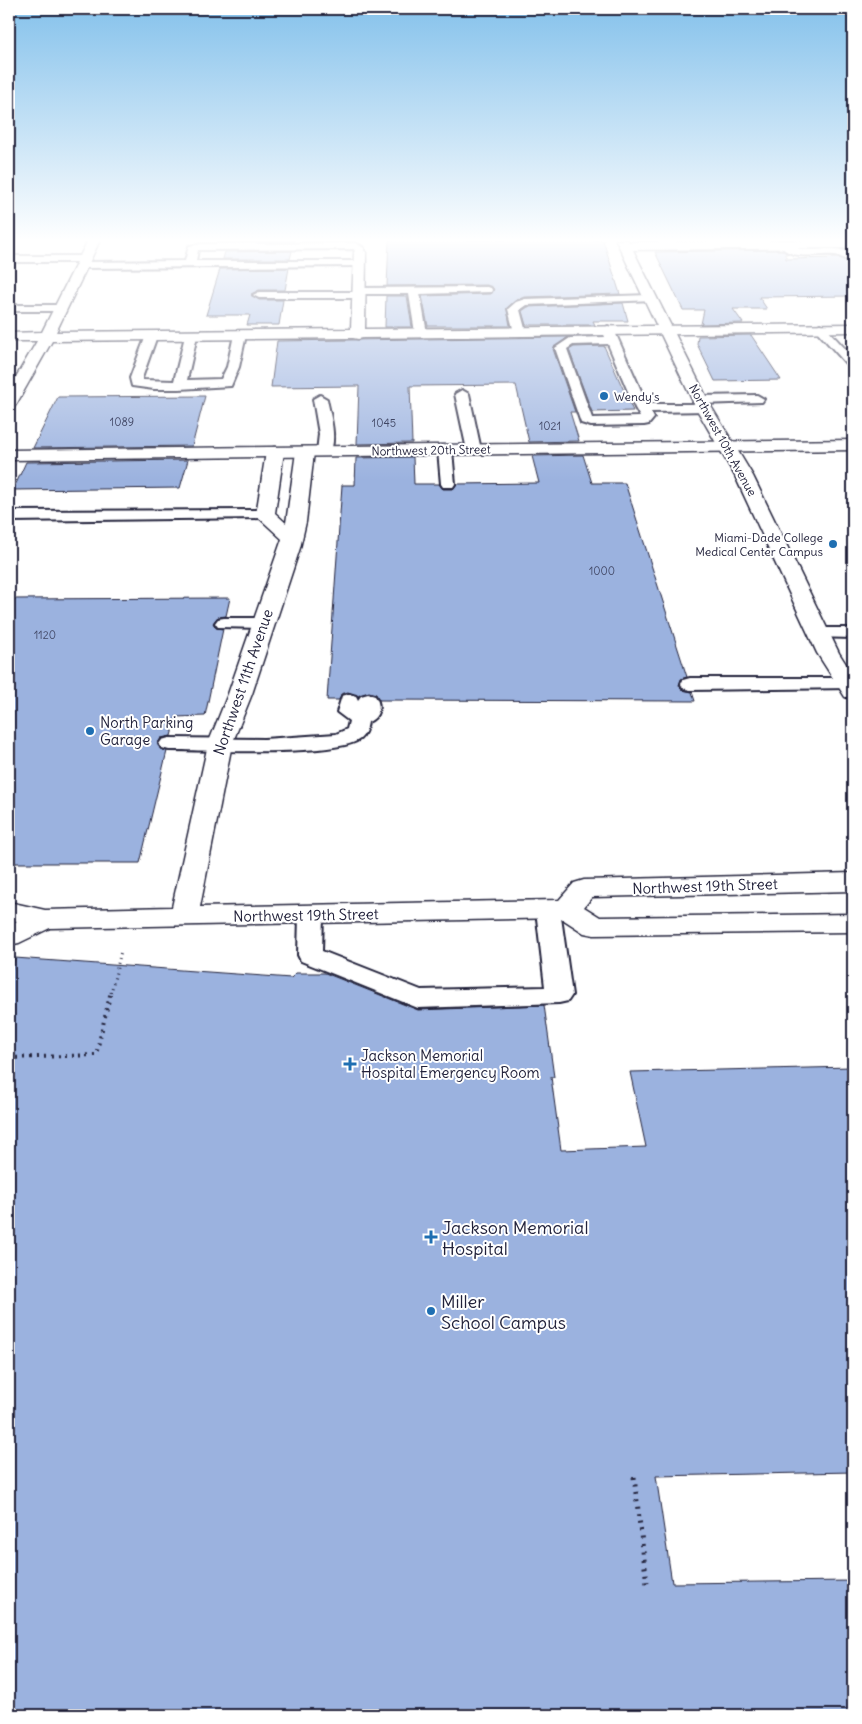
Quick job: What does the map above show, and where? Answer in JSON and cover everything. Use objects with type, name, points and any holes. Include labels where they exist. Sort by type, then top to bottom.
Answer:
[{"type":"street","points":[[9,403],[54,320]]},
{"type":"street","points":[[358,320],[358,334]]},
{"type":"street","name":"Northwest 10th Avenue","points":[[659,320],[702,404],[742,471],[819,633],[850,688]]},
{"type":"street","points":[[9,337],[520,332],[610,335],[665,330],[853,328]]},
{"type":"street","name":"Northwest 20th Street","points":[[9,455],[853,445]]},
{"type":"street","points":[[275,452],[265,515],[290,537]]},
{"type":"street","name":"Northwest 11th Avenue","points":[[184,917],[220,744],[240,694],[290,548],[290,537],[296,522],[304,452]]},
{"type":"street","name":"Northwest 19th Street","points":[[9,911],[46,919],[557,910],[584,890],[853,882]]},
{"type":"street","points":[[557,910],[594,926],[853,923]]},
{"type":"street","name":"Northwest 19th Street","points":[[9,936],[46,919]]},
{"type":"lane","points":[[419,320],[421,334]]},
{"type":"lane","points":[[517,320],[520,332]]},
{"type":"lane","points":[[820,328],[853,364]]},
{"type":"lane","points":[[151,336],[136,378],[138,383],[179,385],[226,383],[233,367],[240,335]]},
{"type":"lane","points":[[610,335],[642,408],[647,418],[644,421],[591,422],[586,420],[561,348],[570,342],[610,335]]},
{"type":"lane","points":[[179,385],[191,336]]},
{"type":"lane","points":[[838,346],[853,345]]},
{"type":"lane","points":[[462,394],[474,450]]},
{"type":"lane","points":[[320,399],[326,434],[324,452]]},
{"type":"lane","points":[[642,408],[757,399]]},
{"type":"lane","points":[[591,422],[599,448]]},
{"type":"lane","points":[[445,450],[448,484]]},
{"type":"lane","points":[[9,516],[265,515]]},
{"type":"lane","points":[[224,623],[264,623]]},
{"type":"lane","points":[[819,633],[853,633]]},
{"type":"lane","points":[[690,684],[850,688]]},
{"type":"lane","points":[[169,744],[323,743],[339,741],[350,737],[357,730],[359,719],[368,715],[358,700]]},
{"type":"lane","points":[[311,915],[310,955],[418,998],[559,995],[557,910]]},
{"type":"path","points":[[9,1058],[96,1055],[122,951]]},
{"type":"path","points":[[634,1477],[647,1584]]},
{"type":"building","points":[[248,320],[280,320],[279,325],[247,325]]},
{"type":"building","points":[[385,320],[411,320],[412,327],[385,327]]},
{"type":"building","points":[[427,320],[509,320],[510,326],[428,326]]},
{"type":"building","points":[[525,320],[628,321],[593,321],[595,325],[526,325]]},
{"type":"building","points":[[702,320],[741,320],[743,323],[701,324]]},
{"type":"building","points":[[751,335],[781,380],[715,381],[697,344],[698,336]]},
{"type":"building","points":[[568,337],[553,349],[575,412],[570,412],[579,441],[529,442],[516,385],[410,386],[412,443],[357,444],[359,386],[271,387],[277,341]]},
{"type":"building","points":[[604,346],[633,411],[592,412],[569,350],[574,347]]},
{"type":"building","points":[[205,396],[192,446],[33,448],[58,397]]},
{"type":"building","points":[[583,455],[592,483],[625,483],[687,677],[681,679],[679,685],[682,690],[692,692],[695,701],[379,700],[376,694],[369,692],[358,696],[348,692],[341,694],[339,700],[327,700],[342,485],[355,485],[356,458],[413,457],[414,484],[439,484],[443,489],[453,489],[457,484],[539,483],[532,456]]},
{"type":"building","points":[[188,460],[180,488],[13,490],[26,462]]},
{"type":"building","name":"North Parking Garage","points":[[230,598],[226,616],[218,617],[213,623],[216,628],[223,629],[205,716],[176,717],[171,736],[161,738],[158,743],[160,749],[167,751],[140,863],[9,863],[9,599]]},
{"type":"building","name":"Miller School Campus","points":[[15,958],[291,978],[296,973],[325,973],[418,1010],[544,1005],[554,1077],[551,1077],[561,1150],[646,1147],[630,1072],[853,1067],[853,1472],[656,1476],[672,1583],[853,1581],[853,1715],[9,1715],[9,978]]},
{"type":"place","name":"Wendy's","points":[[604,396]]},
{"type":"place","name":"Miami-Dade College Medical Center Campus","points":[[833,544]]},
{"type":"place","name":"North Parking Garage","points":[[90,731]]},
{"type":"place","name":"Jackson Memorial Hospital Emergency Room","points":[[350,1064]]},
{"type":"place","name":"Jackson Memorial Hospital","points":[[431,1237]]},
{"type":"place","name":"Miller School Campus","points":[[431,1311]]}]
